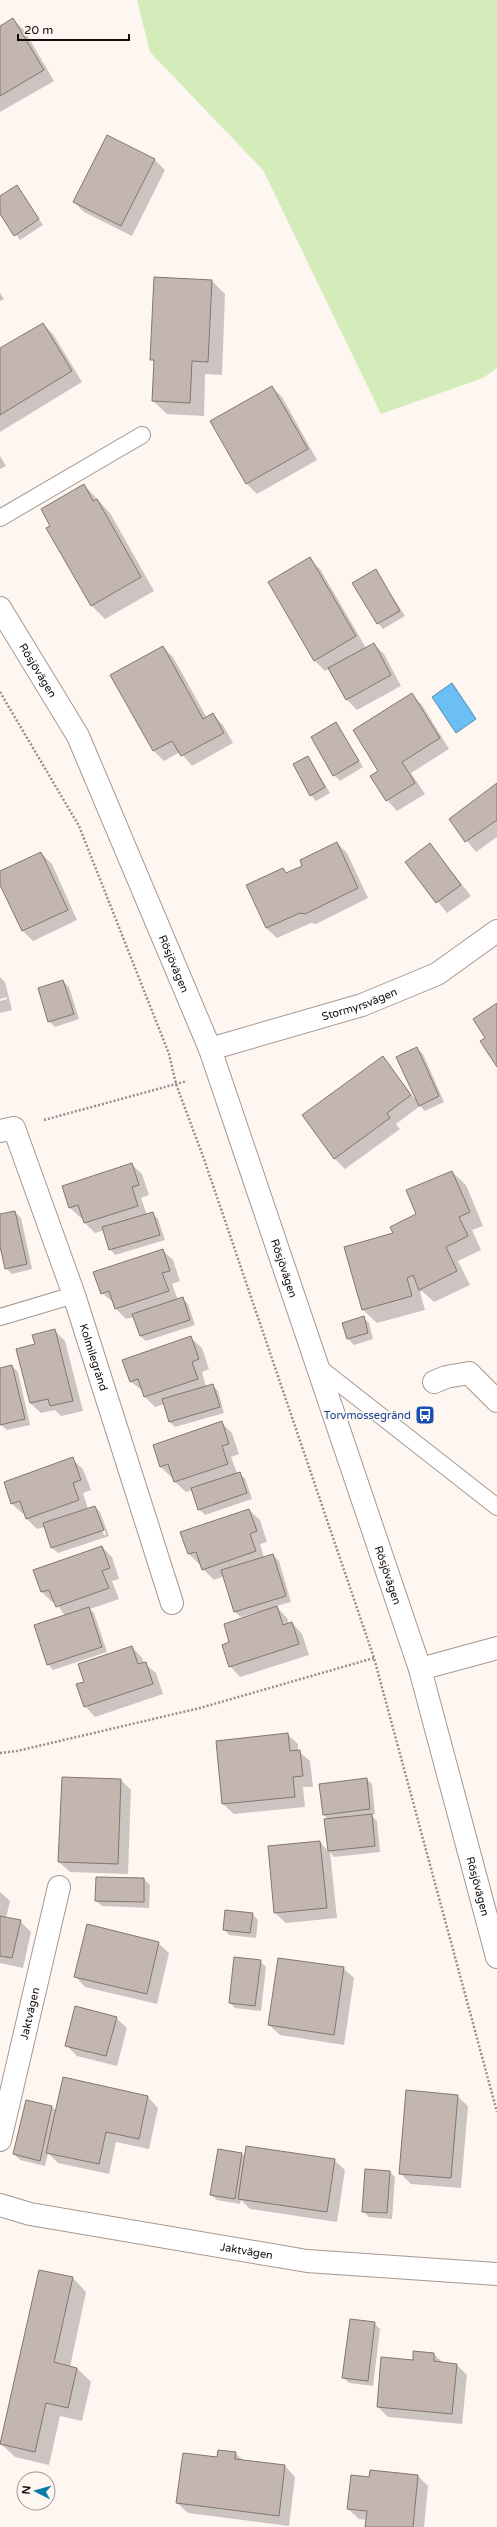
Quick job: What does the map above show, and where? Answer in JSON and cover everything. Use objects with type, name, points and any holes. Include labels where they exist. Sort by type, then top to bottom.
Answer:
[{"type":"street","name":"Rösjövägen","points":[[0,608],[78,736],[210,1049],[315,1364],[420,1668],[497,1957]]},
{"type":"street","name":"Stormyrsvägen","points":[[210,1049],[362,1005],[437,974],[497,931]]},
{"type":"street","name":"Kolmilegränd","points":[[7,1130],[74,1295],[172,1603]]},
{"type":"street","points":[[434,1382],[446,1377],[469,1373],[497,1401]]},
{"type":"street","points":[[420,1668],[497,1648]]},
{"type":"street","name":"Jaktvägen","points":[[0,2140],[59,1888]]},
{"type":"street","name":"Jaktvägen","points":[[0,2205],[30,2214],[307,2261],[497,2274]]},
{"type":"lane","points":[[0,518],[142,435]]},
{"type":"lane","points":[[0,1317],[74,1295]]},
{"type":"lane","points":[[315,1364],[497,1507]]},
{"type":"path","points":[[0,692],[79,826],[169,1054],[176,1084],[207,1167],[374,1658],[497,2112]]},
{"type":"path","points":[[7,1130],[217,1073]]},
{"type":"path","points":[[0,1753],[17,1751],[200,1708],[374,1658]]},
{"type":"green space","points":[[137,0],[497,0],[497,368],[483,378],[381,414],[263,170],[150,52]]},
{"type":"water","points":[[452,683],[476,719],[456,733],[432,697]]},
{"type":"building","points":[[13,18],[44,70],[0,96],[0,26]]},
{"type":"building","points":[[107,135],[155,159],[121,226],[73,202]]},
{"type":"building","points":[[17,185],[39,219],[14,236],[0,214],[0,196]]},
{"type":"building","points":[[154,277],[212,280],[208,362],[192,361],[190,403],[152,401],[154,360],[150,360]]},
{"type":"building","points":[[43,323],[72,371],[0,415],[0,348]]},
{"type":"building","points":[[272,386],[308,449],[246,484],[210,421]]},
{"type":"building","points":[[84,484],[93,501],[97,499],[141,577],[91,606],[46,528],[50,526],[41,509]]},
{"type":"building","points":[[310,557],[356,636],[314,661],[268,582]]},
{"type":"building","points":[[376,569],[400,611],[377,624],[352,583]]},
{"type":"building","points":[[374,643],[391,675],[346,700],[328,668]]},
{"type":"building","points":[[163,646],[203,719],[213,713],[224,733],[181,756],[172,741],[153,751],[110,675]]},
{"type":"building","points":[[412,693],[440,738],[402,762],[415,783],[386,801],[370,776],[378,771],[353,730]]},
{"type":"building","points":[[336,722],[359,761],[333,776],[311,737]]},
{"type":"building","points":[[308,756],[325,787],[310,796],[293,764]]},
{"type":"building","points":[[497,783],[497,820],[465,842],[449,819]]},
{"type":"building","points":[[337,842],[358,888],[305,914],[300,913],[266,928],[246,885],[283,868],[286,873],[302,866],[300,860]]},
{"type":"building","points":[[430,843],[461,885],[436,903],[405,862]]},
{"type":"building","points":[[41,852],[68,910],[22,931],[0,885],[0,871]]},
{"type":"building","points":[[63,980],[74,1014],[48,1022],[38,988]]},
{"type":"building","points":[[497,1003],[497,1067],[480,1041],[485,1038],[473,1019]]},
{"type":"building","points":[[417,1047],[439,1096],[419,1106],[396,1057]]},
{"type":"building","points":[[383,1056],[411,1095],[387,1113],[390,1118],[334,1159],[302,1115]]},
{"type":"building","points":[[132,1163],[139,1185],[132,1187],[138,1206],[84,1223],[78,1205],[69,1208],[62,1186]]},
{"type":"building","points":[[452,1171],[470,1212],[459,1217],[468,1236],[446,1247],[457,1271],[419,1290],[413,1275],[407,1278],[412,1296],[362,1310],[344,1247],[393,1233],[390,1227],[416,1214],[406,1190]]},
{"type":"building","points":[[15,1211],[27,1264],[5,1269],[0,1246],[0,1214]]},
{"type":"building","points":[[153,1212],[160,1235],[109,1250],[102,1227]]},
{"type":"building","points":[[163,1249],[170,1271],[162,1273],[169,1291],[115,1309],[109,1291],[101,1294],[93,1272]]},
{"type":"building","points":[[183,1297],[190,1320],[140,1336],[132,1314]]},
{"type":"building","points":[[364,1316],[368,1333],[347,1339],[342,1323]]},
{"type":"building","points":[[55,1329],[73,1401],[50,1406],[48,1399],[30,1403],[16,1349],[35,1344],[32,1335]]},
{"type":"building","points":[[191,1336],[199,1359],[192,1362],[198,1379],[144,1397],[138,1379],[130,1382],[122,1360]]},
{"type":"building","points":[[12,1365],[25,1419],[0,1425],[0,1368]]},
{"type":"building","points":[[213,1384],[220,1407],[169,1422],[162,1399]]},
{"type":"building","points":[[222,1421],[229,1444],[222,1446],[228,1464],[174,1482],[168,1464],[160,1467],[153,1445]]},
{"type":"building","points":[[73,1457],[81,1480],[73,1483],[79,1500],[26,1519],[20,1501],[11,1504],[4,1482]]},
{"type":"building","points":[[240,1472],[247,1493],[198,1510],[191,1488]]},
{"type":"building","points":[[95,1506],[104,1530],[51,1548],[43,1523]]},
{"type":"building","points":[[249,1509],[257,1531],[250,1534],[256,1551],[202,1570],[196,1552],[188,1554],[180,1532]]},
{"type":"building","points":[[102,1546],[110,1568],[102,1571],[109,1588],[56,1607],[49,1590],[41,1592],[33,1570]]},
{"type":"building","points":[[273,1554],[286,1596],[234,1612],[221,1570]]},
{"type":"building","points":[[277,1606],[283,1625],[292,1622],[299,1644],[229,1667],[222,1645],[229,1642],[224,1624]]},
{"type":"building","points":[[89,1607],[102,1647],[47,1665],[34,1625]]},
{"type":"building","points":[[132,1646],[138,1664],[146,1662],[153,1684],[84,1707],[76,1684],[84,1682],[78,1664]]},
{"type":"building","points":[[288,1733],[290,1751],[300,1750],[303,1776],[293,1777],[295,1797],[222,1804],[216,1741]]},
{"type":"building","points":[[62,1777],[121,1779],[118,1864],[58,1862]]},
{"type":"building","points":[[367,1778],[370,1809],[323,1815],[319,1784]]},
{"type":"building","points":[[372,1814],[375,1846],[328,1851],[324,1819]]},
{"type":"building","points":[[320,1841],[327,1908],[274,1913],[268,1846]]},
{"type":"building","points":[[96,1877],[144,1878],[144,1902],[95,1901]]},
{"type":"building","points":[[225,1910],[253,1913],[250,1933],[223,1930]]},
{"type":"building","points":[[0,1916],[21,1920],[12,1958],[0,1956]]},
{"type":"building","points":[[87,1924],[159,1942],[147,1994],[74,1977]]},
{"type":"building","points":[[234,1957],[261,1960],[255,2006],[229,2003]]},
{"type":"building","points":[[278,1958],[344,1967],[334,2035],[268,2025]]},
{"type":"building","points":[[75,2006],[117,2017],[106,2056],[65,2046]]},
{"type":"building","points":[[63,2077],[148,2096],[139,2139],[106,2132],[99,2164],[46,2153]]},
{"type":"building","points":[[406,2090],[458,2095],[451,2178],[399,2174]]},
{"type":"building","points":[[26,2100],[52,2106],[40,2161],[13,2154]]},
{"type":"building","points":[[246,2146],[335,2159],[327,2212],[238,2199]]},
{"type":"building","points":[[218,2149],[242,2153],[235,2199],[210,2195]]},
{"type":"building","points":[[365,2169],[390,2171],[387,2213],[362,2212]]},
{"type":"building","points":[[39,2270],[73,2277],[54,2362],[77,2368],[68,2408],[46,2403],[35,2452],[0,2444]]},
{"type":"building","points":[[350,2319],[375,2322],[368,2381],[342,2378]]},
{"type":"building","points":[[413,2351],[434,2353],[434,2361],[457,2364],[452,2414],[377,2407],[381,2357],[413,2360]]},
{"type":"building","points":[[218,2450],[236,2452],[235,2459],[285,2465],[279,2516],[176,2503],[183,2453],[217,2457]]},
{"type":"building","points":[[370,2470],[418,2475],[413,2527],[365,2527],[367,2511],[347,2509],[351,2475],[369,2477]]},
{"type":"place","name":"Torvmossegränd","points":[[425,1415]]}]
